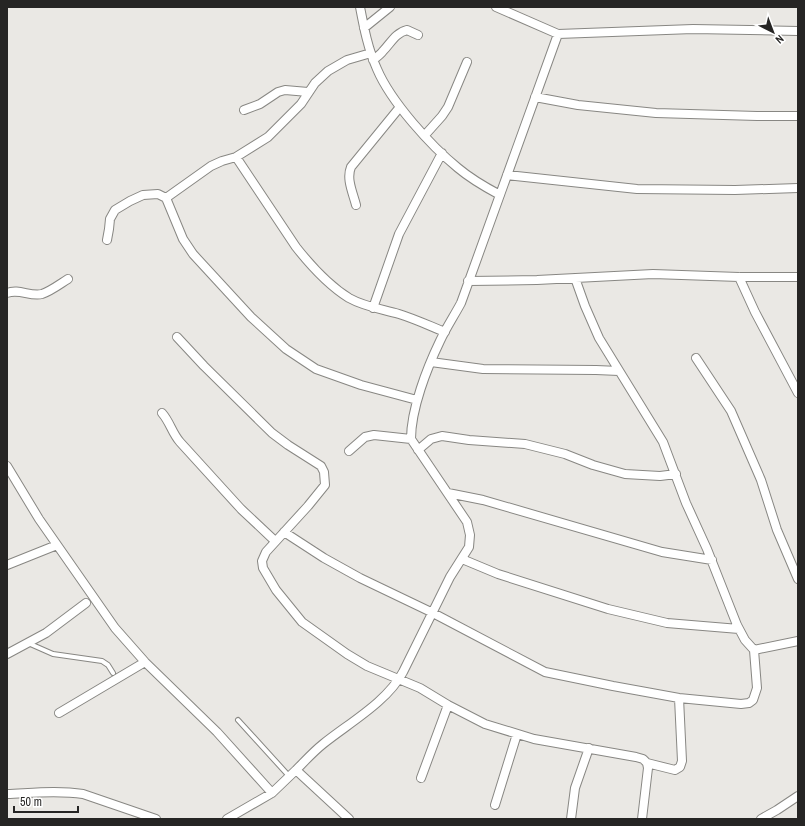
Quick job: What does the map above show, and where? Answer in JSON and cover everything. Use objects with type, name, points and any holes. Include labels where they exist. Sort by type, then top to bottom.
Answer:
[{"type":"street","points":[[360,7],[364,28],[377,70],[400,107],[442,153],[458,168],[472,179],[500,195]]},
{"type":"street","points":[[364,28],[390,7]]},
{"type":"street","points":[[496,7],[558,34],[693,29],[798,31]]},
{"type":"street","points":[[166,198],[211,166],[222,160],[236,157],[268,137],[292,114],[301,104],[315,83],[328,71],[347,60],[372,56],[382,52],[402,31],[407,30],[418,35]]},
{"type":"street","points":[[227,819],[272,793],[322,745],[377,702],[398,680],[431,612],[450,577],[469,547],[470,531],[467,522],[411,439],[411,427],[417,400],[431,362],[461,303],[558,34]]},
{"type":"street","points":[[425,135],[448,107],[467,62]]},
{"type":"street","points":[[244,110],[260,104],[278,92],[285,90],[308,92]]},
{"type":"street","points":[[535,97],[578,105],[656,113],[798,116]]},
{"type":"street","points":[[356,205],[349,179],[351,168],[400,107]]},
{"type":"street","points":[[373,308],[399,234],[442,153]]},
{"type":"street","points":[[236,157],[282,228],[306,260],[340,291],[350,298],[373,308],[400,315],[445,332]]},
{"type":"street","points":[[507,175],[637,189],[735,190],[798,188]]},
{"type":"street","points":[[107,240],[110,219],[115,210],[143,195],[158,194],[166,198],[183,239],[193,254],[251,317],[286,349],[316,369],[361,385],[417,400]]},
{"type":"street","points":[[468,282],[653,274],[739,278],[798,277]]},
{"type":"street","points":[[284,532],[324,558],[360,578],[431,612],[545,672],[679,698],[741,704],[749,703],[753,700],[757,688],[754,650],[745,640],[739,629],[712,560],[686,503],[663,442],[599,338],[575,278]]},
{"type":"street","points":[[739,278],[755,312],[798,393]]},
{"type":"street","points":[[7,293],[18,291],[31,294],[42,294],[68,279]]},
{"type":"street","points":[[177,337],[204,366],[272,433],[321,466],[324,472],[325,485],[275,541],[263,556],[262,561],[263,568],[276,590],[302,622],[347,654],[367,666],[420,688],[448,705],[485,724],[534,739],[636,757],[643,759],[647,763],[675,770],[680,767],[682,757],[679,698]]},
{"type":"street","points":[[696,358],[731,411],[761,480],[777,530],[798,579]]},
{"type":"street","points":[[431,362],[483,369],[596,370],[619,372]]},
{"type":"street","points":[[162,413],[169,421],[173,434],[180,442],[241,509],[275,541]]},
{"type":"street","points":[[349,451],[365,437],[374,435],[411,439]]},
{"type":"street","points":[[418,450],[431,439],[442,436],[469,440],[525,444],[565,454],[593,465],[625,474],[660,476],[676,474]]},
{"type":"street","points":[[7,466],[57,545],[115,628],[145,662],[217,732],[272,793]]},
{"type":"street","points":[[448,493],[483,500],[662,552],[712,560]]},
{"type":"street","points":[[7,565],[57,545]]},
{"type":"street","points":[[462,559],[498,574],[608,609],[667,622],[739,629]]},
{"type":"street","points":[[7,654],[46,633],[86,603]]},
{"type":"street","points":[[754,650],[798,641]]},
{"type":"street","points":[[59,714],[145,662]]},
{"type":"street","points":[[421,778],[448,705]]},
{"type":"street","points":[[496,805],[517,734]]},
{"type":"street","points":[[571,819],[575,788],[589,748]]},
{"type":"street","points":[[642,819],[648,768],[647,763]]},
{"type":"street","points":[[296,770],[349,819]]},
{"type":"street","points":[[7,794],[83,794],[156,819]]},
{"type":"street","points":[[761,819],[798,796]]},
{"type":"lane","points":[[28,643],[53,654],[102,661],[108,665],[113,672]]},
{"type":"lane","points":[[238,720],[290,776]]}]
